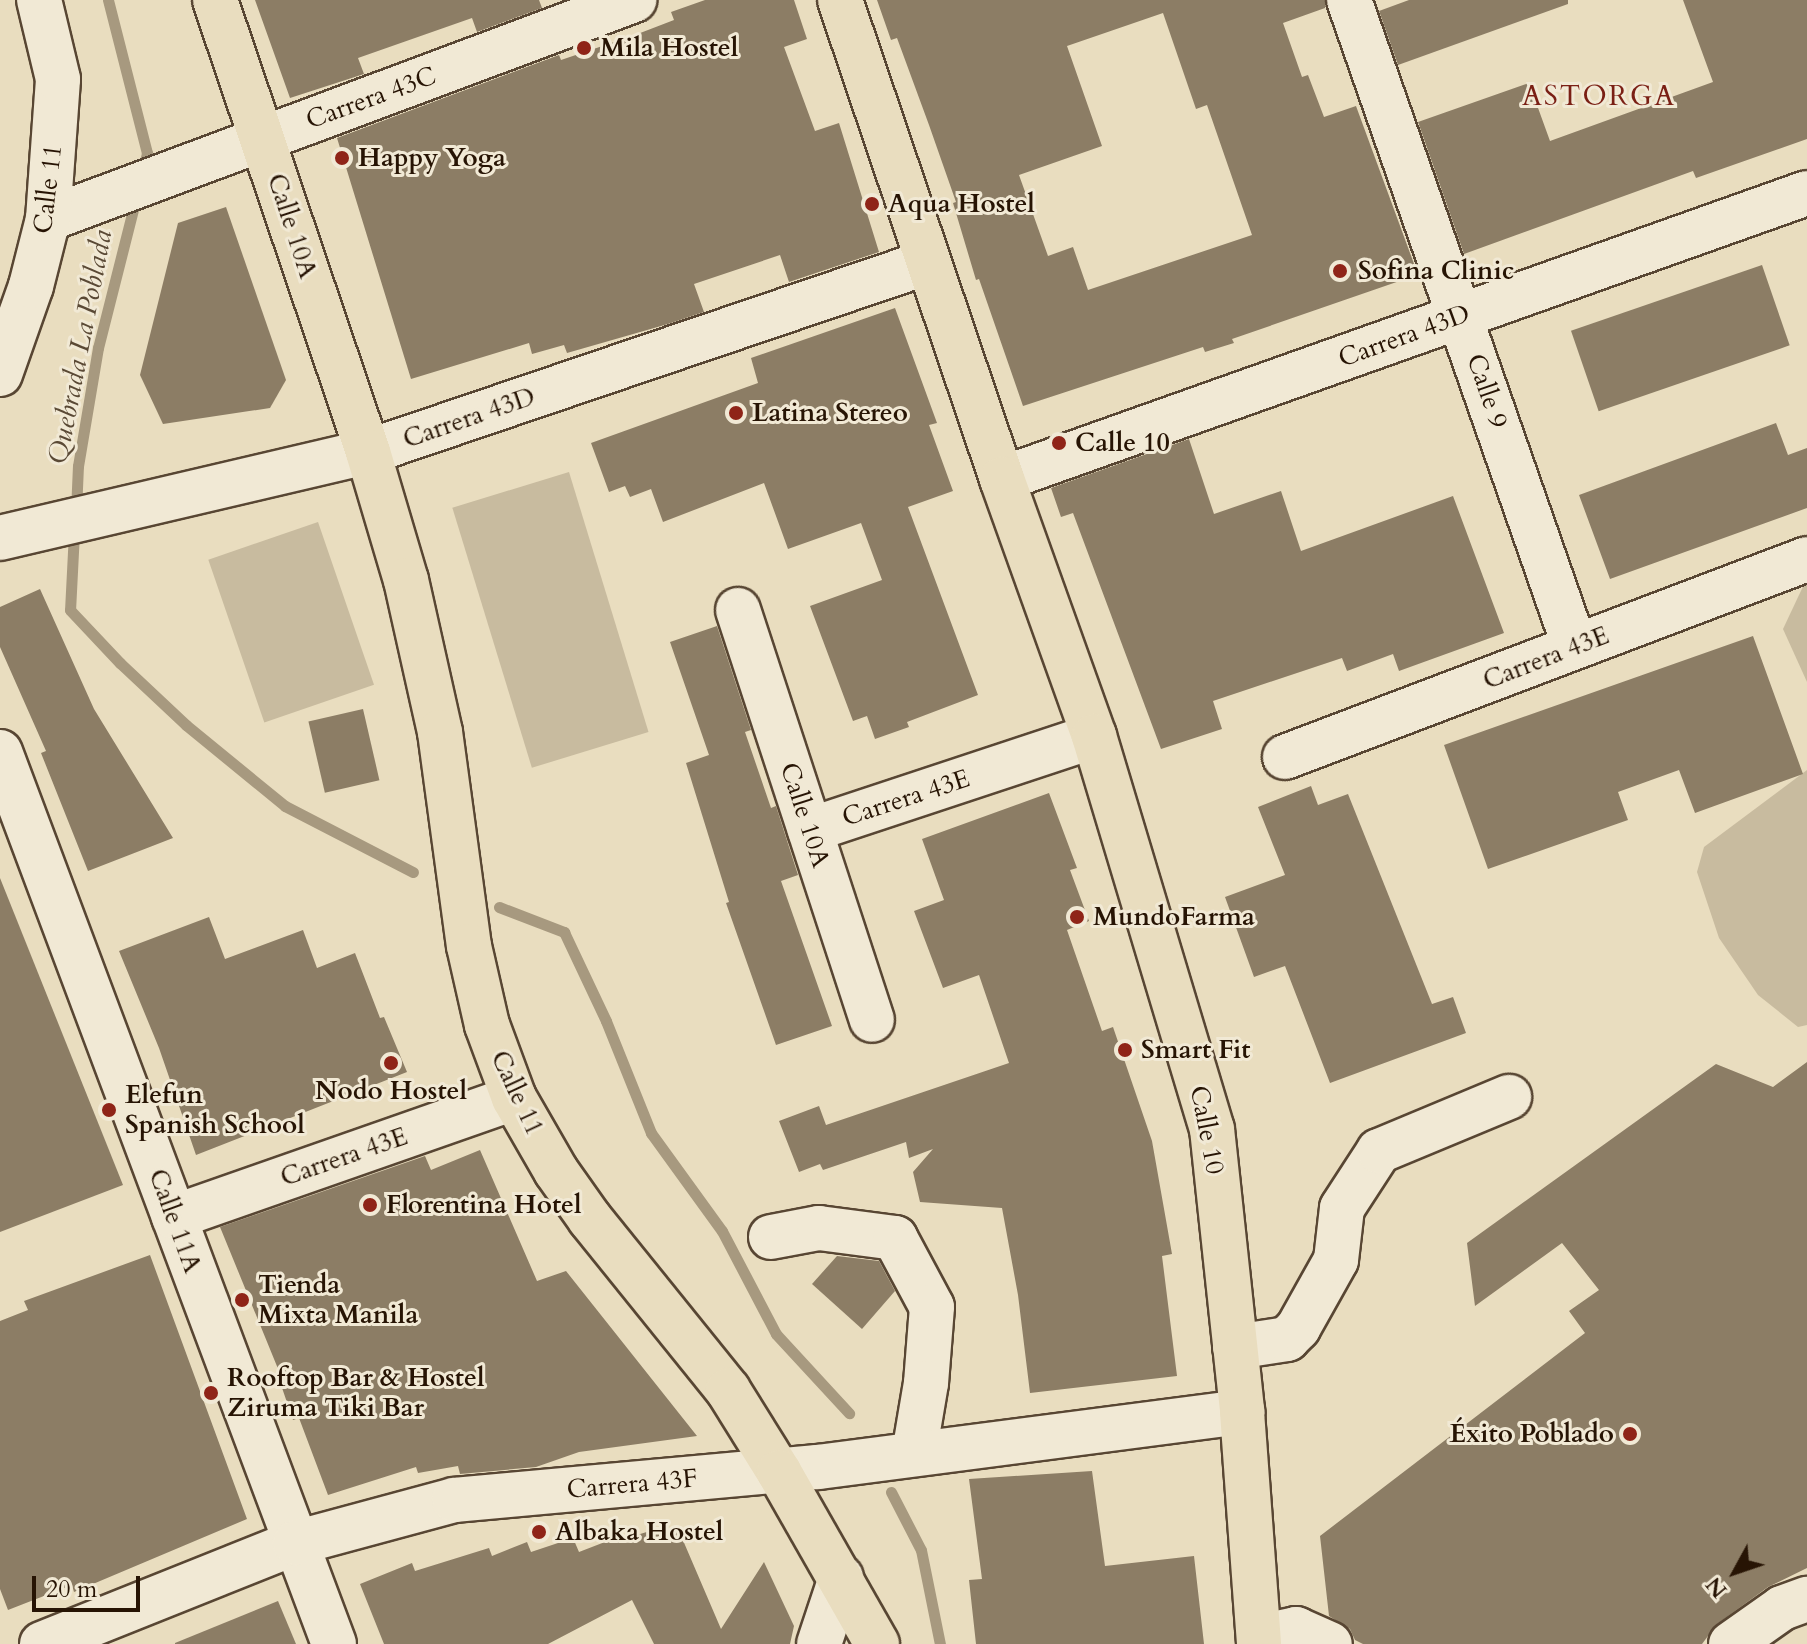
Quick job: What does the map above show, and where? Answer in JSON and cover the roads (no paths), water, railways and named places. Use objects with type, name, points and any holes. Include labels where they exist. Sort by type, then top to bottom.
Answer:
[{"type":"main road","name":"Calle 10A","points":[[215,0],[368,452]]},
{"type":"main road","name":"Calle 10","points":[[840,0],[1002,479],[1094,736],[1212,1129],[1242,1412],[1256,1583],[1266,1641]]},
{"type":"main road","name":"Calle 11","points":[[368,452],[426,658],[440,732],[454,860],[469,946],[487,1025],[514,1098],[556,1171],[590,1219],[728,1390],[841,1578],[872,1638]]},
{"type":"street","name":"Calle 11","points":[[0,374],[31,286],[48,219],[58,79],[39,0]]},
{"type":"street","name":"Carrera 43C","points":[[48,219],[634,0]]},
{"type":"street","name":"Calle 9","points":[[1349,0],[1462,316],[1575,647]]},
{"type":"street","points":[[54,139],[114,192]]},
{"type":"street","name":"Carrera 43D","points":[[1002,479],[1807,193]]},
{"type":"street","name":"Carrera 43D","points":[[12,535],[368,452],[928,262]]},
{"type":"street","name":"Carrera 43E","points":[[1285,757],[1807,559]]},
{"type":"street","name":"Calle 10A","points":[[738,610],[872,1020]]},
{"type":"street","name":"Carrera 43E","points":[[810,830],[1094,736]]},
{"type":"street","name":"Calle 11A","points":[[0,752],[334,1644]]},
{"type":"street","points":[[1235,1347],[1287,1339],[1298,1328],[1336,1260],[1342,1208],[1379,1151],[1509,1097]]},
{"type":"street","name":"Carrera 43E","points":[[174,1217],[514,1098]]},
{"type":"street","points":[[771,1237],[819,1228],[895,1238],[932,1307],[926,1383],[914,1454]]},
{"type":"street","name":"Carrera 43F","points":[[42,1644],[295,1543],[454,1500],[779,1472],[1242,1412]]},
{"type":"street","points":[[819,1644],[841,1578]]},
{"type":"street","points":[[1731,1644],[1782,1608],[1807,1599]]},
{"type":"street","points":[[1266,1641],[1296,1629],[1330,1644]]},
{"type":"waterway","name":"Quebrada La Poblada","points":[[108,0],[147,153],[142,174]]},
{"type":"waterway","name":"Quebrada La Poblada","points":[[76,511],[78,466],[98,348],[136,198]]},
{"type":"waterway","name":"Quebrada La Poblada","points":[[74,532],[70,610],[120,663],[186,725],[285,806],[413,872]]},
{"type":"waterway","name":"Quebrada La Poblada","points":[[499,907],[564,932],[606,1021],[651,1133],[722,1231],[776,1334],[849,1413]]},
{"type":"waterway","name":"Quebrada La Poblada","points":[[891,1492],[921,1550],[940,1644]]},
{"type":"place","name":"Mila Hostel","points":[[584,48]]},
{"type":"place","name":"Happy Yoga","points":[[342,158]]},
{"type":"place","name":"Aqua Hostel","points":[[872,204]]},
{"type":"place","name":"Sofina Clinic","points":[[1340,271]]},
{"type":"place","name":"Latina Stereo","points":[[736,413]]},
{"type":"place","name":"Calle 10","points":[[1059,443]]},
{"type":"place","name":"MundoFarma","points":[[1077,917]]},
{"type":"place","name":"Smart Fit","points":[[1125,1050]]},
{"type":"place","name":"Nodo Hostel","points":[[391,1063]]},
{"type":"place","name":"Elefun Spanish School","points":[[109,1110]]},
{"type":"place","name":"Florentina Hotel","points":[[370,1205]]},
{"type":"place","name":"Tienda Mixta Manila","points":[[242,1300]]},
{"type":"place","name":"Rooftop Bar & Hostel Ziruma Tiki Bar","points":[[211,1393]]},
{"type":"place","name":"Éxito Poblado","points":[[1630,1434]]},
{"type":"place","name":"Albaka Hostel","points":[[539,1532]]},
{"type":"district","name":"ASTORGA","points":[[1599,96]]}]
